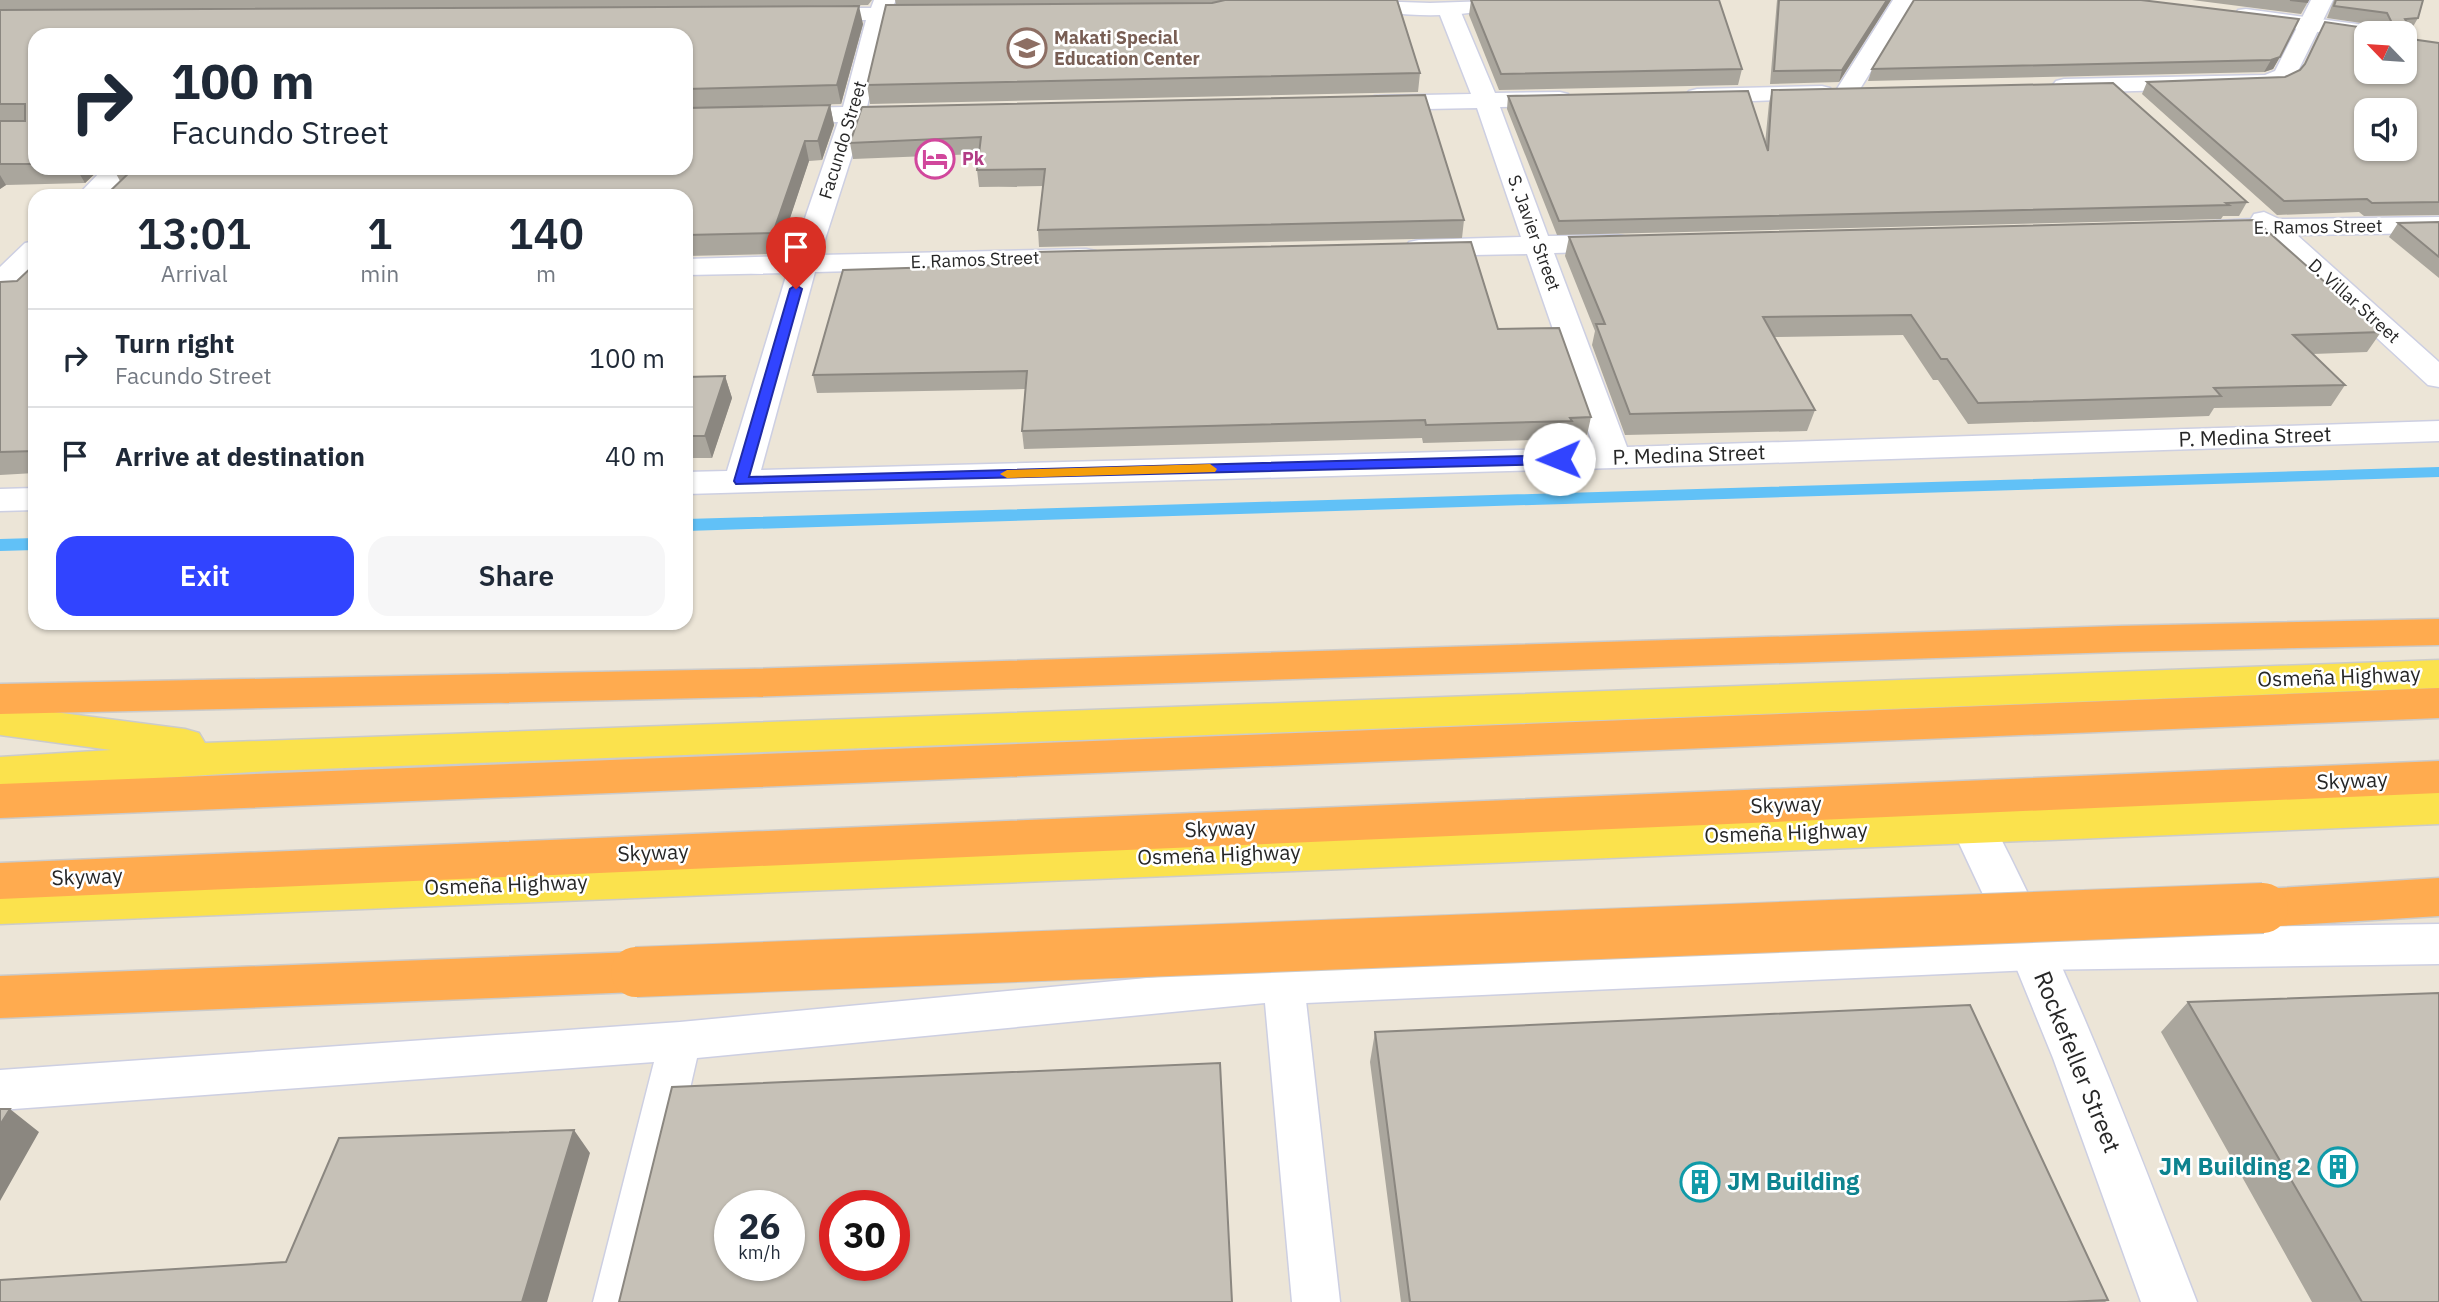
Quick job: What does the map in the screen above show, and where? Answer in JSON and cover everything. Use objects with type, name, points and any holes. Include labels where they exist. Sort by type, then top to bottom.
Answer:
[{"type":"highway","points":[[0,699],[746,683],[2104,639],[2439,632]]},
{"type":"highway","points":[[0,801],[2439,703]]},
{"type":"highway","name":"Skyway","points":[[0,881],[2439,777]]},
{"type":"highway","points":[[0,997],[2249,909],[2439,897]]},
{"type":"main road","name":"Osmeña Highway","points":[[0,773],[267,755],[2439,674]]},
{"type":"main road","name":"Osmeña Highway","points":[[0,720],[267,755]]},
{"type":"main road","name":"Osmeña Highway","points":[[0,905],[2439,807]]},
{"type":"street","points":[[1353,0],[1414,10],[1449,10],[1508,0]]},
{"type":"street","points":[[1847,92],[1904,0]]},
{"type":"street","points":[[2043,87],[2269,82],[2279,79],[2284,75],[2322,0]]},
{"type":"street","points":[[780,15],[881,7],[961,13]]},
{"type":"street","name":"Facundo Street","points":[[741,481],[803,265],[853,114],[881,7]]},
{"type":"street","name":"S. Javier Street","points":[[1449,10],[1486,101],[1614,458]]},
{"type":"street","points":[[2227,12],[2354,30]]},
{"type":"street","points":[[2113,85],[2142,112]]},
{"type":"street","points":[[1681,96],[1875,92]]},
{"type":"street","points":[[1348,104],[1583,99]]},
{"type":"street","points":[[693,118],[936,112]]},
{"type":"street","points":[[97,189],[112,175]]},
{"type":"street","name":"D. Villar Street","points":[[2242,200],[2439,378]]},
{"type":"street","name":"E. Ramos Street","points":[[2189,229],[2439,225]]},
{"type":"street","points":[[1399,248],[1649,242]]},
{"type":"street","points":[[1,281],[28,256]]},
{"type":"street","name":"E. Ramos Street","points":[[693,267],[1108,256]]},
{"type":"street","points":[[1,281],[28,280]]},
{"type":"street","name":"P. Medina Street","points":[[693,483],[1614,458],[2439,431]]},
{"type":"street","points":[[0,500],[28,499]]},
{"type":"street","name":"Rockefeller Street","points":[[1973,826],[2032,950],[2082,1069],[2169,1302]]},
{"type":"street","points":[[1284,983],[2032,950],[2439,944]]},
{"type":"lane","points":[[0,1090],[680,1041],[1284,983],[1316,1302]]},
{"type":"lane","points":[[617,1302],[680,1041]]},
{"type":"building","points":[[1225,0],[1397,0],[1420,73],[867,85],[886,5],[1212,3]]},
{"type":"building","points":[[1471,0],[1719,0],[1742,69],[1501,74]]},
{"type":"building","points":[[1779,0],[1887,0],[1842,70],[1774,71]]},
{"type":"building","points":[[1914,0],[2141,0],[2299,19],[2280,57],[2271,60],[1872,69]]},
{"type":"building","points":[[2336,0],[2423,0],[2418,18],[2391,21],[2387,13],[2334,6]]},
{"type":"building","points":[[859,6],[837,85],[693,89],[693,28],[28,28],[28,164],[0,164],[0,121],[25,121],[25,104],[0,104],[0,10]]},
{"type":"building","points":[[2325,22],[2354,26],[2354,84],[2417,84],[2417,40],[2439,43],[2439,202],[2372,203],[2367,199],[2284,201],[2147,82],[2285,77],[2300,70],[2305,64]]},
{"type":"building","points":[[2113,83],[2247,202],[2226,203],[2229,205],[1559,221],[1508,96],[1748,91],[1768,151],[1772,90]]},
{"type":"building","points":[[1425,95],[1464,220],[1038,230],[1045,169],[977,170],[981,137],[850,143],[862,107]]},
{"type":"building","points":[[830,105],[818,141],[805,141],[773,233],[693,235],[693,189],[112,189],[127,175],[693,175],[693,108]]},
{"type":"building","points":[[2255,220],[2381,332],[2293,335],[2345,385],[2214,388],[2221,396],[1978,403],[1947,359],[1941,359],[1911,315],[1763,317],[1815,410],[1630,414],[1596,324],[1605,324],[1569,237]]},
{"type":"building","points":[[2439,222],[2439,257],[2398,223]]},
{"type":"building","points":[[1471,242],[1498,329],[1559,328],[1591,417],[1570,418],[1572,421],[1426,425],[1425,420],[1022,431],[1027,371],[813,375],[843,270],[1034,264],[1035,252]]},
{"type":"building","points":[[28,271],[28,451],[0,452],[0,282],[17,281]]},
{"type":"building","points":[[725,376],[705,436],[693,436],[693,377]]},
{"type":"building","name":"JM Building 2","points":[[2439,993],[2439,1302],[2362,1302],[2188,1002]]},
{"type":"building","name":"JM Building","points":[[1970,1005],[2108,1300],[1410,1302],[1375,1032]]},
{"type":"building","points":[[1220,1063],[1232,1302],[619,1302],[672,1087]]},
{"type":"building","points":[[0,1109],[10,1109],[0,1125]]},
{"type":"building","points":[[574,1130],[522,1302],[0,1302],[0,1280],[286,1262],[339,1138]]},
{"type":"waterway","points":[[693,525],[2439,472]]},
{"type":"waterway","points":[[0,545],[28,544]]},
{"type":"slow traffic","points":[[1007,474],[1210,469]]},
{"type":"place","name":"Makati Special Education Center","points":[[1027,48]]},
{"type":"place","name":"Pk","points":[[935,159]]},
{"type":"place","name":"JM Building 2","points":[[2338,1167]]},
{"type":"place","name":"JM Building","points":[[1700,1182]]},
{"type":"route","points":[[796,289],[741,481],[1559,459]]}]
